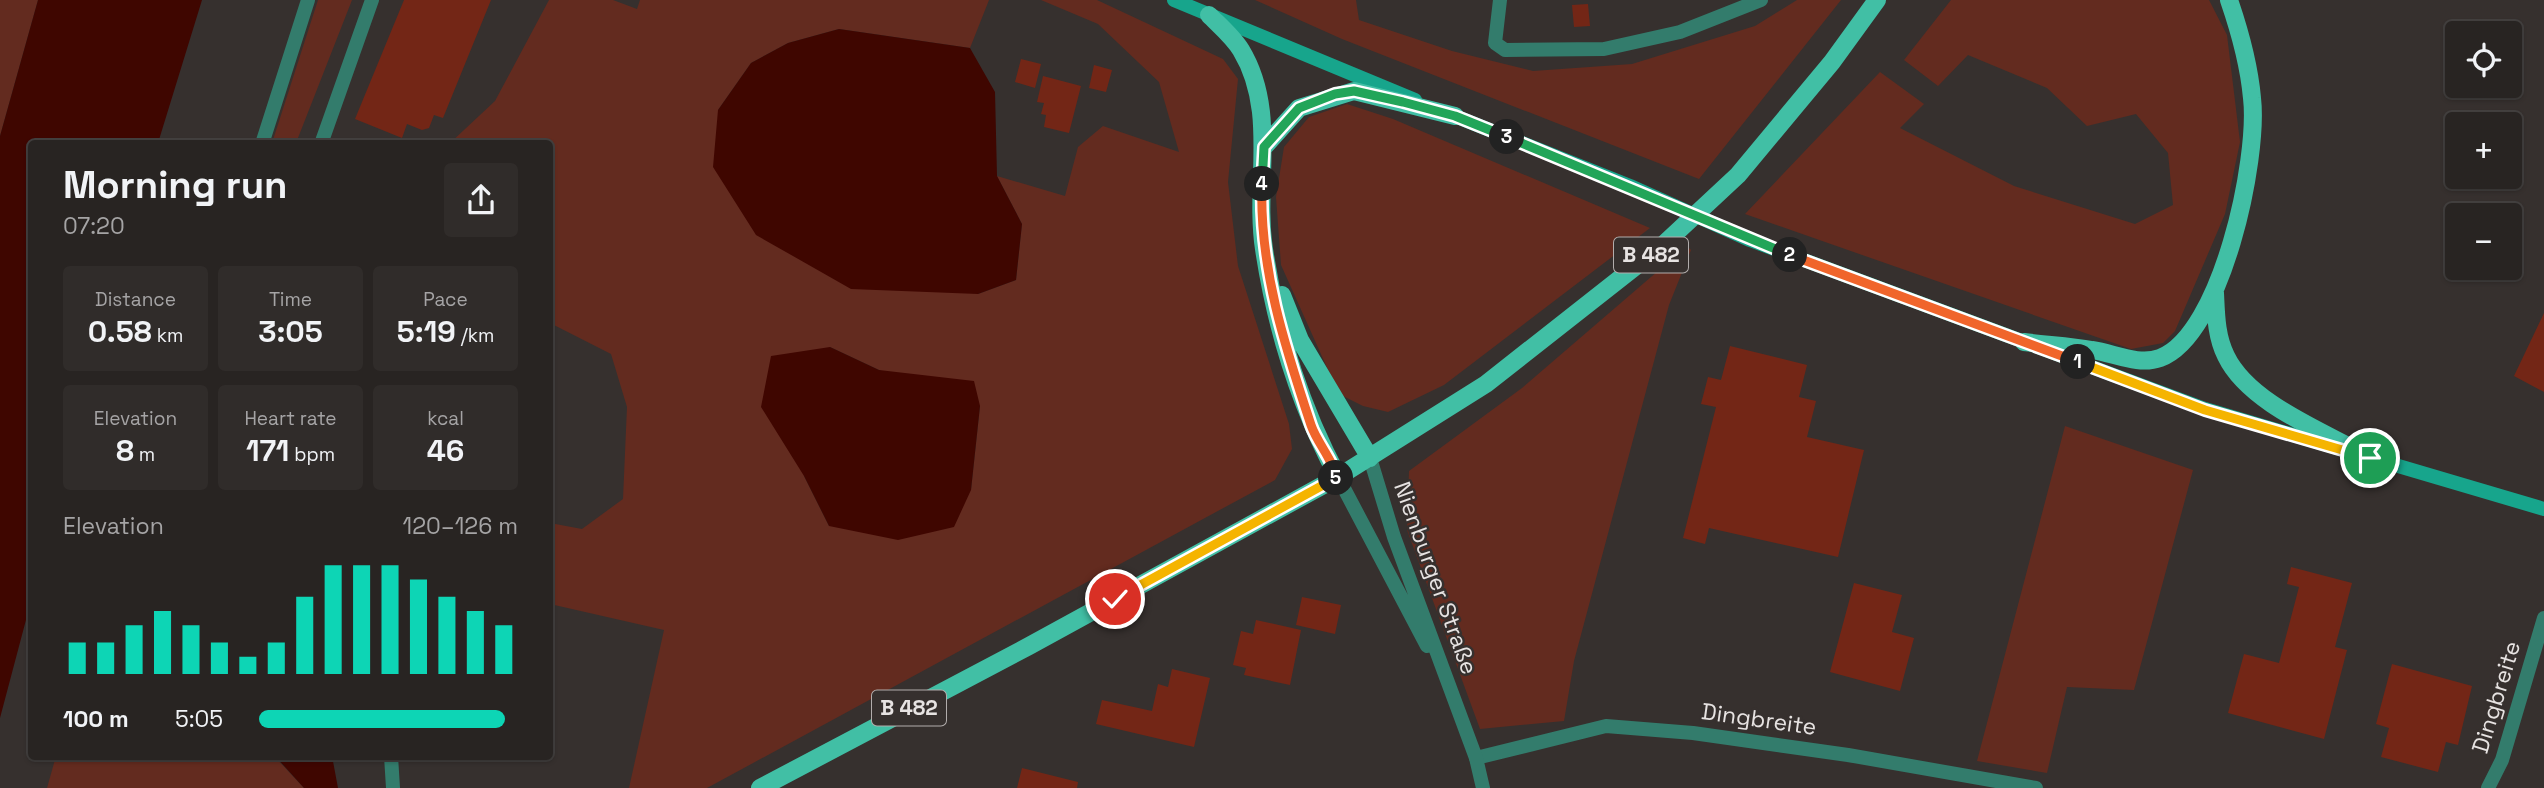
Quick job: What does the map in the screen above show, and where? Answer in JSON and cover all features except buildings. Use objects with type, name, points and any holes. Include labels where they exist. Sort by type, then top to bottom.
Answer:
[{"type":"main road","points":[[1174,0],[1630,186],[1750,240],[2205,410],[2544,509]]},
{"type":"main road","name":"B 482","points":[[760,788],[1029,646],[1338,477],[1527,355],[1664,244],[1738,175],[1832,62],[1877,0]]},
{"type":"main road","points":[[2024,342],[2094,350],[2137,360],[2157,360],[2174,352],[2191,332],[2215,293],[2244,192],[2253,100],[2242,40],[2229,0]]},
{"type":"main road","points":[[1209,15],[1240,47],[1251,69],[1259,101],[1264,147],[1264,247],[1284,344],[1314,433],[1338,477]]},
{"type":"main road","points":[[1264,147],[1299,108],[1354,91],[1455,116]]},
{"type":"main road","points":[[1264,247],[1300,340],[1370,458]]},
{"type":"main road","points":[[2215,293],[2217,328],[2236,374],[2254,393],[2370,458]]},
{"type":"street","points":[[263,140],[308,0]]},
{"type":"street","points":[[322,140],[372,0]]},
{"type":"street","points":[[1500,0],[1495,43],[1505,50],[1604,49],[1679,32],[1761,0]]},
{"type":"street","name":"Nienburger Straße","points":[[1370,458],[1394,537],[1476,758],[1483,788]]},
{"type":"street","name":"Nienburger Straße","points":[[1338,477],[1460,712]]},
{"type":"street","name":"Dingbreite","points":[[2488,788],[2502,760],[2544,618]]},
{"type":"street","name":"Dingbreite","points":[[1476,758],[1606,726],[1693,733],[1835,753],[2036,788]]},
{"type":"street","points":[[391,760],[393,788]]},
{"type":"shaded area","points":[[0,0],[38,0],[0,136]]},
{"type":"shaded area","points":[[38,0],[202,0],[159,140],[28,140],[28,612],[0,718],[0,136]]},
{"type":"shaded area","points":[[318,0],[352,0],[297,140],[273,140]]},
{"type":"shaded area","points":[[549,0],[613,0],[637,9],[640,0],[989,0],[970,48],[839,29],[788,43],[751,63],[718,110],[978,294],[1016,280],[1022,224],[997,176],[1065,196],[1078,147],[1103,126],[1179,152],[1159,82],[1098,24],[1041,0],[1097,0],[1223,59],[1238,79],[1228,182],[1238,266],[1289,424],[1292,449],[1275,480],[707,788],[629,788],[664,630],[553,605],[553,524],[582,529],[623,499],[627,407],[611,354],[553,325],[553,140],[453,140],[495,101]],"holes":[[[830,347],[879,370],[980,406],[971,490],[829,526],[804,476]]]},
{"type":"shaded area","points":[[1255,0],[1356,0],[1359,20],[1452,51],[1533,71],[1632,64],[1755,26],[1797,0],[1841,0],[1699,179],[1342,39]]},
{"type":"shaded area","points":[[1951,0],[2209,0],[2227,35],[2240,142],[2225,214],[2175,331],[2163,343],[2131,349],[1745,214],[1880,72],[1924,104],[1900,128],[2014,186],[2135,224],[2173,205],[2168,153],[2136,114],[2087,126],[2047,88],[1968,55],[1938,86],[1904,60]]},
{"type":"shaded area","points":[[839,29],[970,48],[995,92],[997,176],[1022,224],[1016,280],[978,294],[851,289],[756,235],[713,167],[718,110],[751,63],[788,43]]},
{"type":"shaded area","points":[[1347,104],[1393,119],[1650,228],[1444,385],[1388,412],[1363,406],[1343,396],[1329,372],[1281,265],[1276,197],[1284,147],[1309,117]]},
{"type":"shaded area","points":[[1687,246],[1691,250],[1669,305],[1574,661],[1564,721],[1480,729],[1407,530],[1409,471],[1522,388]]},
{"type":"shaded area","points":[[830,347],[879,370],[974,381],[980,406],[971,490],[954,527],[898,540],[829,526],[804,476],[761,407],[771,356]]},
{"type":"shaded area","points":[[2065,426],[2193,470],[2134,690],[2067,687],[2047,773],[1977,761]]},
{"type":"shaded area","points":[[55,760],[278,760],[304,788],[47,788]]},
{"type":"shaded area","points":[[279,760],[333,760],[338,788],[304,788]]},
{"type":"route","points":[[1115,599],[1338,477],[1314,433],[1284,344],[1264,247],[1264,147],[1299,108],[1335,94],[1354,91],[1455,116],[1630,186],[1750,240],[2205,410],[2370,458]]}]
